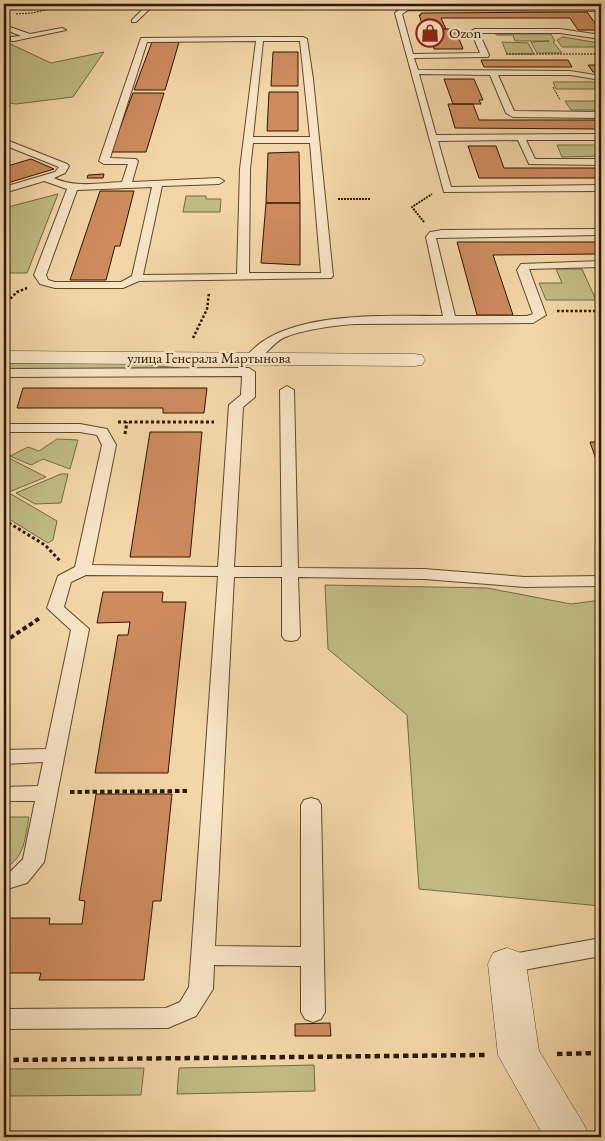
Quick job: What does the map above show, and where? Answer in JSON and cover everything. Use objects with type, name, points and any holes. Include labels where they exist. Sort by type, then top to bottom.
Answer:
[{"type":"street","name":"улица Генерала Мартынова","points":[[4,357],[252,357],[414,360]]},
{"type":"street","points":[[507,964],[519,1055],[568,1137]]},
{"type":"lane","points":[[134,21],[152,4]]},
{"type":"lane","points":[[381,4],[414,7],[600,11]]},
{"type":"lane","points":[[483,9],[497,4]]},
{"type":"lane","points":[[414,7],[398,13],[447,190],[601,188]]},
{"type":"lane","points":[[409,56],[485,55],[471,22]]},
{"type":"lane","points":[[555,22],[560,31]]},
{"type":"lane","points":[[4,27],[29,36]]},
{"type":"lane","points":[[14,39],[62,30]]},
{"type":"lane","points":[[475,31],[560,31],[600,36]]},
{"type":"lane","points":[[73,187],[40,275],[44,282],[54,285],[123,285],[137,278],[327,276],[303,38],[144,40],[104,161],[133,161],[126,185]]},
{"type":"lane","points":[[243,277],[246,169],[260,39]]},
{"type":"lane","points":[[414,72],[570,73],[601,78]]},
{"type":"lane","points":[[493,73],[510,113],[518,115],[601,116]]},
{"type":"lane","points":[[433,138],[601,137]]},
{"type":"lane","points":[[521,138],[532,162],[601,162]]},
{"type":"lane","points":[[249,140],[314,140]]},
{"type":"lane","points":[[4,142],[64,166],[62,171],[45,178],[4,190]]},
{"type":"lane","points":[[10,153],[24,150]]},
{"type":"lane","points":[[45,178],[58,184],[73,187],[219,181]]},
{"type":"lane","points":[[137,278],[158,183]]},
{"type":"lane","points":[[450,319],[431,237],[434,234],[601,232]]},
{"type":"lane","points":[[252,357],[278,336],[333,322],[450,319],[529,320],[540,315],[523,270],[525,266],[601,264]]},
{"type":"lane","points":[[4,373],[249,372],[248,397],[236,405],[201,989],[188,1009],[168,1018],[4,1019]]},
{"type":"lane","points":[[287,390],[291,636]]},
{"type":"lane","points":[[4,428],[80,428],[102,432],[109,445],[78,572]]},
{"type":"lane","points":[[4,882],[19,877],[33,862],[80,629],[55,608],[64,579],[78,572],[226,570],[424,574],[525,582],[601,581]]},
{"type":"lane","points":[[4,757],[54,755]]},
{"type":"lane","points":[[4,794],[46,793]]},
{"type":"lane","points":[[311,805],[313,1012]]},
{"type":"lane","points":[[507,964],[601,947]]},
{"type":"lane","points":[[203,955],[313,957]]},
{"type":"path","points":[[17,4],[45,11]]},
{"type":"path","points":[[37,8],[36,6],[40,4]]},
{"type":"path","points":[[4,12],[27,6],[46,4]]},
{"type":"path","points":[[53,4],[72,8]]},
{"type":"path","points":[[55,8],[58,6],[57,4]]},
{"type":"path","points":[[32,13],[74,4]]},
{"type":"path","points":[[37,8],[55,8]]},
{"type":"path","points":[[4,12],[42,15]]},
{"type":"path","points":[[532,48],[537,57]]},
{"type":"path","points":[[506,54],[601,54]]},
{"type":"path","points":[[546,73],[569,115]]},
{"type":"path","points":[[434,234],[412,206],[428,195],[447,190]]},
{"type":"path","points":[[320,200],[370,199]]},
{"type":"path","points":[[176,357],[194,337],[207,309],[211,277]]},
{"type":"path","points":[[4,305],[18,292],[44,282]]},
{"type":"path","points":[[538,311],[601,310]]},
{"type":"path","points":[[4,520],[45,545],[78,572]]},
{"type":"path","points":[[4,642],[55,608]]},
{"type":"path","points":[[46,793],[212,790]]},
{"type":"path","points":[[4,1060],[601,1053]]},
{"type":"shaded area","points":[[492,32],[498,34],[551,34],[555,41],[553,42],[562,53],[537,53],[531,42],[549,41],[515,41],[513,35],[497,35]]},
{"type":"shaded area","points":[[563,37],[599,43],[601,47],[562,47],[557,40]]},
{"type":"shaded area","points":[[4,41],[51,63],[104,52],[73,97],[16,104],[4,102]]},
{"type":"shaded area","points":[[502,42],[528,43],[534,54],[507,54]]},
{"type":"shaded area","points":[[553,82],[601,82],[601,89],[556,89]]},
{"type":"shaded area","points":[[565,101],[601,101],[601,110],[571,110]]},
{"type":"shaded area","points":[[557,145],[601,145],[601,156],[562,157]]},
{"type":"shaded area","points":[[58,194],[27,273],[4,273],[4,208]]},
{"type":"shaded area","points":[[186,196],[206,196],[206,199],[221,199],[220,212],[183,212]]},
{"type":"shaded area","points":[[556,269],[582,269],[596,300],[546,300],[539,283],[562,283]]},
{"type":"shaded area","points":[[117,362],[180,368],[4,369],[4,363]]},
{"type":"shaded area","points":[[57,439],[78,440],[70,469],[43,459],[31,465],[10,456],[28,447],[39,451]]},
{"type":"shaded area","points":[[7,457],[46,477],[4,494],[4,459]]},
{"type":"shaded area","points":[[61,474],[68,474],[61,503],[35,504],[16,493]]},
{"type":"shaded area","points":[[11,494],[57,521],[53,540],[48,543],[4,516],[4,498]]},
{"type":"shaded area","points":[[325,585],[487,588],[571,604],[601,600],[601,906],[419,889],[407,715],[328,649]]},
{"type":"shaded area","points":[[4,817],[29,817],[23,847],[16,859],[4,868]]},
{"type":"shaded area","points":[[314,1065],[315,1091],[177,1094],[179,1068]]},
{"type":"shaded area","points":[[144,1068],[141,1095],[4,1096],[8,1069]]},
{"type":"building","points":[[587,12],[600,30],[578,30],[570,18],[441,18],[446,29],[424,29],[419,15],[421,13]]},
{"type":"building","points":[[428,29],[452,29],[456,31],[463,49],[434,49]]},
{"type":"building","points":[[152,42],[179,42],[165,90],[134,90]]},
{"type":"building","points":[[273,52],[298,52],[298,86],[271,86]]},
{"type":"building","points":[[481,60],[568,60],[572,67],[484,67]]},
{"type":"building","points":[[588,65],[601,65],[601,72],[593,72]]},
{"type":"building","points":[[444,79],[474,79],[483,100],[479,100],[481,104],[453,104]]},
{"type":"building","points":[[269,92],[298,92],[298,131],[267,131]]},
{"type":"building","points":[[133,93],[164,93],[146,152],[111,152]]},
{"type":"building","points":[[448,104],[473,104],[479,120],[601,120],[601,129],[455,128]]},
{"type":"building","points":[[468,146],[496,146],[504,168],[601,168],[601,178],[479,178]]},
{"type":"building","points":[[299,152],[300,203],[266,203],[268,153]]},
{"type":"building","points":[[31,159],[54,169],[4,184],[4,167]]},
{"type":"building","points":[[104,174],[103,178],[87,178],[88,175]]},
{"type":"building","points":[[100,191],[134,191],[120,246],[115,246],[106,280],[70,280]]},
{"type":"building","points":[[266,203],[300,203],[300,265],[261,263]]},
{"type":"building","points":[[457,242],[601,242],[601,254],[493,255],[513,315],[477,315]]},
{"type":"building","points":[[23,388],[207,388],[204,413],[163,413],[163,408],[17,408]]},
{"type":"building","points":[[150,432],[202,432],[190,557],[130,557]]},
{"type":"building","points":[[590,442],[601,442],[601,474]]},
{"type":"building","points":[[103,592],[163,592],[162,602],[186,602],[168,773],[95,773],[118,635],[128,635],[130,622],[97,623]]},
{"type":"building","points":[[96,794],[172,794],[161,901],[153,901],[144,980],[39,980],[41,973],[4,973],[4,918],[50,918],[49,924],[82,924],[85,901],[79,900]]},
{"type":"building","points":[[330,1023],[331,1036],[295,1036],[295,1024]]},
{"type":"place","name":"Ozon","points":[[430,33]]}]
